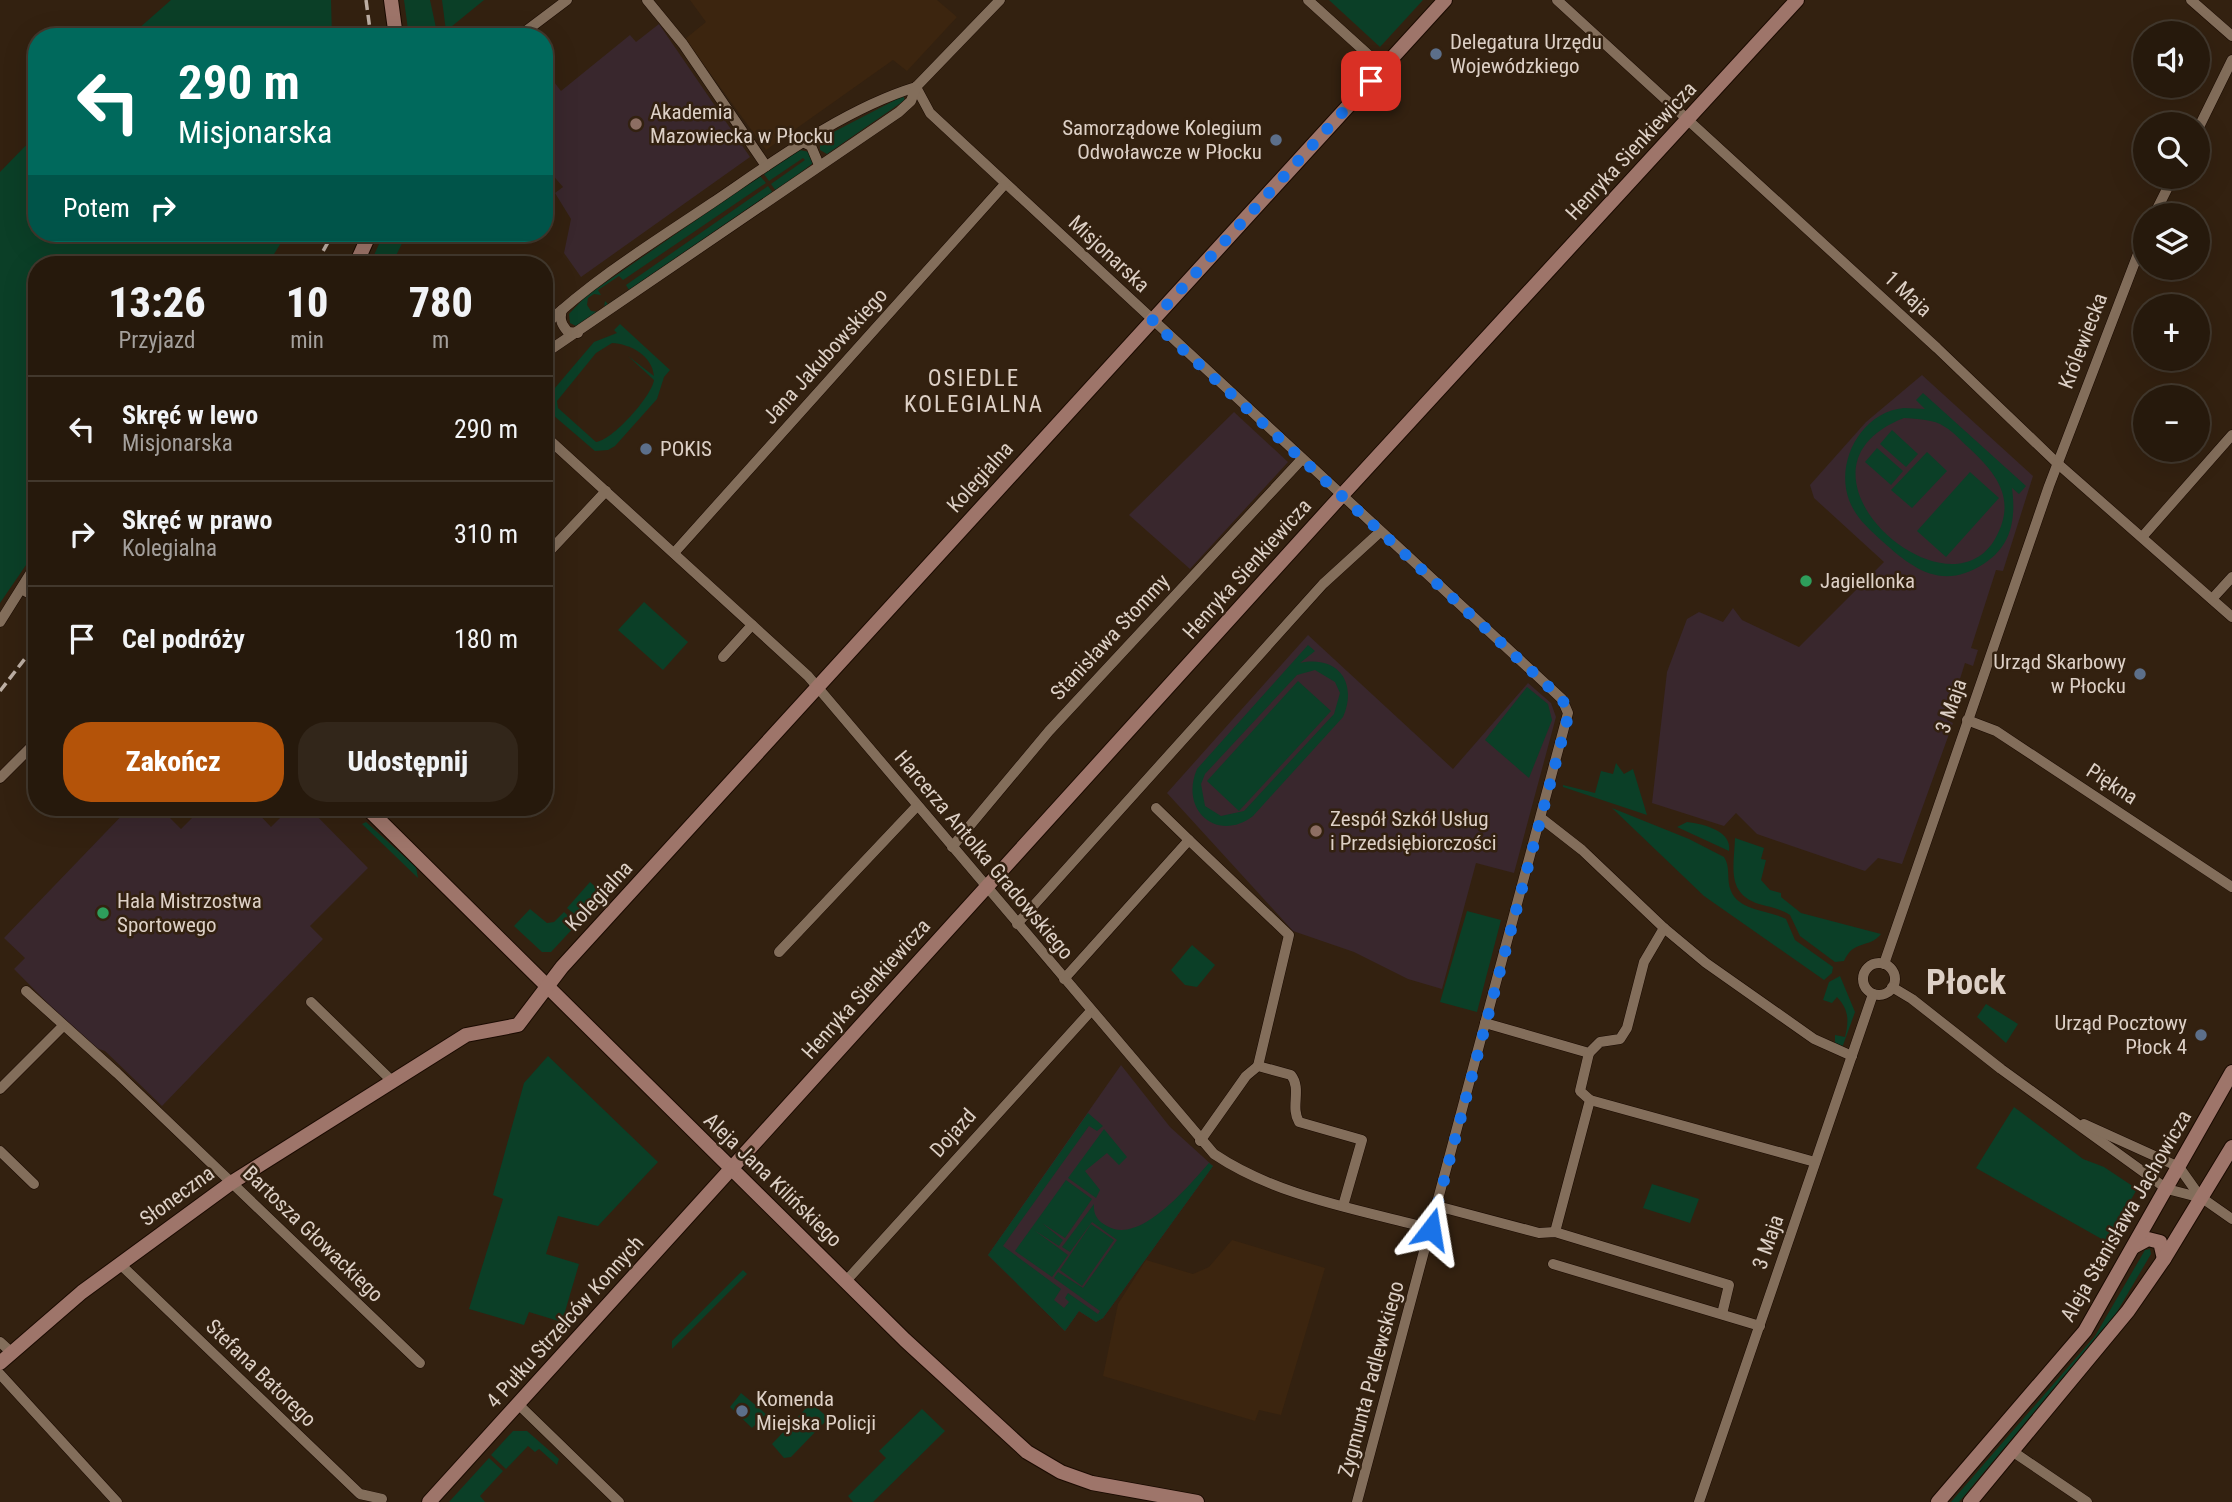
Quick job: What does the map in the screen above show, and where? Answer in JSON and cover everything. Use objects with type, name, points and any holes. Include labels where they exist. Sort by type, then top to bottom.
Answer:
[{"type":"street","points":[[391,0],[395,28]]},
{"type":"street","points":[[530,28],[568,0]]},
{"type":"street","points":[[647,0],[683,44],[766,166]]},
{"type":"street","points":[[553,348],[899,112],[911,101],[916,87],[1000,0]]},
{"type":"street","points":[[1308,0],[1383,68]]},
{"type":"street","name":"Kolegialna","points":[[518,1025],[548,985],[1445,0]]},
{"type":"street","name":"1 Maja","points":[[1557,0],[2057,463],[2232,617]]},
{"type":"street","name":"Henryka Sienkiewicza","points":[[731,1169],[1797,0]]},
{"type":"street","points":[[2191,0],[2232,36]]},
{"type":"street","points":[[2206,112],[2232,60]]},
{"type":"street","points":[[553,317],[582,290],[803,142],[897,93],[916,87]]},
{"type":"street","name":"Misjonarska","points":[[916,87],[930,113],[1562,699]]},
{"type":"street","points":[[803,142],[816,153],[819,165]]},
{"type":"street","name":"Jana Jakubowskiego","points":[[674,553],[1005,184]]},
{"type":"street","name":"Królewiecka","points":[[2057,463],[2133,267]]},
{"type":"street","points":[[564,306],[560,319],[563,327],[568,332],[578,333]]},
{"type":"street","points":[[2143,536],[2232,435]]},
{"type":"street","name":"Harcerza Antolka Gradowskiego","points":[[553,443],[818,688],[1090,1012],[1214,1154],[1249,1176],[1343,1206],[1431,1229]]},
{"type":"street","name":"Stanisława Stommy","points":[[952,847],[1049,730],[1301,459]]},
{"type":"street","name":"3 Maja","points":[[1884,964],[2057,463]]},
{"type":"street","points":[[553,548],[606,491]]},
{"type":"street","points":[[1017,924],[1323,584],[1380,532]]},
{"type":"street","points":[[2212,599],[2232,577]]},
{"type":"street","points":[[0,622],[28,581]]},
{"type":"street","points":[[23,590],[28,593]]},
{"type":"street","points":[[723,657],[752,625]]},
{"type":"street","name":"Zygmunta Padlewskiego","points":[[1357,1502],[1569,713],[1562,699]]},
{"type":"street","name":"Piękna","points":[[1967,720],[1996,731],[2232,887]]},
{"type":"street","points":[[0,778],[28,750]]},
{"type":"street","points":[[779,952],[917,806]]},
{"type":"street","points":[[1156,808],[1289,935],[1258,1066],[1246,1076],[1200,1141]]},
{"type":"street","name":"Aleja Jana Kilińskiego","points":[[375,816],[846,1281],[1035,1458],[1061,1472],[1092,1483],[1197,1502]]},
{"type":"street","points":[[1541,818],[1582,850],[1664,928],[1706,963],[1814,1039],[1852,1056]]},
{"type":"street","points":[[1064,979],[1189,840]]},
{"type":"street","points":[[1664,928],[1649,949],[1624,1036],[1600,1042],[1589,1053],[1580,1091],[1590,1100],[1815,1162]]},
{"type":"street","points":[[1884,964],[1893,972],[1892,987],[1883,995],[1873,994],[1865,988],[1863,973],[1870,965],[1884,964]]},
{"type":"street","points":[[1892,987],[1912,999],[2001,1069],[2076,1120],[2167,1189],[2202,1198]]},
{"type":"street","name":"Bartosza Głowackiego","points":[[26,991],[62,1027],[117,1073],[420,1363]]},
{"type":"street","name":"3 Maja","points":[[1699,1502],[1873,994]]},
{"type":"street","points":[[311,1002],[392,1081]]},
{"type":"street","name":"Dojazd","points":[[846,1281],[1090,1012]]},
{"type":"street","points":[[1485,1023],[1589,1053]]},
{"type":"street","name":"Słoneczna","points":[[4,1352],[231,1183],[466,1035],[518,1025]]},
{"type":"street","points":[[0,1089],[62,1027]]},
{"type":"street","points":[[1258,1066],[1291,1075],[1294,1079],[1295,1114],[1299,1122],[1362,1140],[1343,1206]]},
{"type":"street","name":"Aleja Stanisława Jachowicza","points":[[1943,1499],[2085,1331],[2232,1072]]},
{"type":"street","points":[[1555,1232],[1590,1100]]},
{"type":"street","points":[[2076,1120],[2179,1167],[2202,1198],[2232,1219]]},
{"type":"street","name":"Aleja Stanisława Jachowicza","points":[[1970,1502],[2128,1311],[2164,1259],[2232,1147]]},
{"type":"street","points":[[0,1151],[34,1184]]},
{"type":"street","name":"4 Pułku Strzelców Konnych","points":[[429,1502],[731,1169]]},
{"type":"street","points":[[1437,1206],[1539,1233],[1555,1232],[1729,1285],[1722,1314]]},
{"type":"street","points":[[2135,1246],[2148,1240],[2160,1242],[2164,1259]]},
{"type":"street","name":"Stefana Batorego","points":[[120,1264],[360,1494],[382,1499]]},
{"type":"street","points":[[1553,1264],[1760,1326]]},
{"type":"street","points":[[0,1374],[117,1502]]},
{"type":"street","points":[[518,1404],[619,1502]]},
{"type":"street","points":[[2012,1451],[2087,1502]]},
{"type":"shaded area","points":[[690,0],[937,0],[957,17],[907,71],[893,60],[766,150],[685,39],[706,22]]},
{"type":"shaded area","name":"Akademia Mazowiecka w Płocku","points":[[659,24],[750,157],[581,277],[564,253],[571,219],[555,193],[563,187],[553,175],[553,83],[561,91],[630,35],[636,42]]},
{"type":"shaded area","points":[[1922,375],[2033,476],[2003,571],[1996,570],[1971,648],[1978,650],[1973,666],[1965,663],[1947,720],[1953,723],[1902,864],[1878,858],[1865,871],[1757,834],[1736,813],[1724,826],[1652,803],[1667,672],[1687,619],[1699,612],[1723,622],[1733,608],[1742,620],[1799,647],[1884,562],[1814,498],[1810,485],[1866,422]]},
{"type":"shaded area","points":[[1234,412],[1288,462],[1190,569],[1129,515]]},
{"type":"shaded area","name":"Zespół Szkół Usług i Przedsiębiorczości","points":[[1308,635],[1453,769],[1528,683],[1551,703],[1556,717],[1514,873],[1476,863],[1442,989],[1408,979],[1354,952],[1293,931],[1167,793]]},
{"type":"shaded area","points":[[121,816],[168,816],[181,829],[194,816],[261,816],[271,827],[282,816],[317,816],[368,868],[310,926],[323,939],[162,1106],[105,1051],[90,1046],[14,969],[25,958],[4,938]]},
{"type":"shaded area","points":[[1121,1065],[1170,1127],[1213,1166],[1103,1318],[1096,1322],[1079,1311],[1065,1331],[988,1255]]},
{"type":"shaded area","points":[[1232,1240],[1325,1268],[1281,1415],[1259,1410],[1255,1421],[1103,1376],[1118,1304],[1146,1260],[1193,1274],[1209,1267]]},
{"type":"green space","points":[[171,0],[331,0],[332,28],[139,28]]},
{"type":"green space","points":[[404,0],[430,0],[436,28],[408,28]]},
{"type":"green space","points":[[442,0],[484,0],[450,28],[446,28]]},
{"type":"green space","points":[[1329,0],[1423,0],[1380,47]]},
{"type":"green space","points":[[903,96],[905,100],[827,154],[820,150],[820,139]]},
{"type":"green space","points":[[28,143],[28,242],[281,242],[273,256],[28,256],[28,562],[0,603],[0,172]]},
{"type":"green space","points":[[799,150],[810,152],[813,163],[776,191],[771,184],[805,160],[803,158],[769,181],[764,174]]},
{"type":"green space","points":[[760,176],[766,183],[623,280],[619,276],[598,290],[601,295],[594,294],[588,298],[587,305],[591,311],[598,312],[604,308],[605,301],[608,304],[629,290],[626,285],[768,186],[773,193],[578,327],[570,323],[569,314],[586,296]]},
{"type":"green space","points":[[380,242],[403,242],[396,256],[374,256]]},
{"type":"green space","points":[[620,324],[670,370],[664,377],[657,399],[615,446],[608,450],[595,451],[553,415],[553,390],[594,342],[617,333],[614,330]],"holes":[[[612,343],[633,348],[649,362],[654,376],[628,356],[654,380],[652,387],[621,426],[596,442],[558,408],[557,401],[596,353]]]},
{"type":"green space","points":[[1923,393],[2026,486],[2019,494],[2012,488],[2012,520],[2001,548],[1985,563],[1956,575],[1930,573],[1906,561],[1872,532],[1849,500],[1846,470],[1855,441],[1875,419],[1889,412],[1904,408],[1925,409],[1916,400]],"holes":[[[1904,418],[1941,424],[1979,458],[1996,478],[2004,500],[2001,525],[1995,539],[1972,560],[1942,563],[1910,552],[1882,530],[1862,501],[1856,470],[1868,441]]]},
{"type":"green space","points":[[1892,430],[1918,454],[1906,467],[1880,444]]},
{"type":"green space","points":[[1877,448],[1903,471],[1891,485],[1865,462]]},
{"type":"green space","points":[[1927,452],[1947,471],[1912,508],[1891,490]]},
{"type":"green space","points":[[1970,472],[1999,498],[1946,557],[1917,531]]},
{"type":"green space","points":[[644,602],[688,642],[663,670],[618,630]]},
{"type":"green space","points":[[1308,645],[1315,651],[1300,663],[1325,663],[1341,674],[1348,693],[1343,717],[1253,816],[1227,826],[1215,824],[1205,818],[1193,798],[1197,769]],"holes":[[[1315,670],[1335,682],[1340,693],[1334,714],[1244,811],[1221,816],[1205,806],[1201,784],[1205,774],[1297,675]]]},
{"type":"green space","points":[[1298,681],[1331,711],[1239,811],[1207,781]]},
{"type":"green space","points":[[1527,687],[1548,704],[1552,720],[1529,778],[1485,740]]},
{"type":"green space","points":[[1616,763],[1624,774],[1633,769],[1647,815],[1563,787],[1595,793],[1601,771],[1613,774]]},
{"type":"green space","points":[[1612,808],[1689,839],[1724,857],[1735,898],[1747,906],[1786,919],[1795,940],[1833,967],[1832,973],[1824,980],[1704,896]]},
{"type":"green space","points":[[366,822],[416,867],[418,878],[362,824]]},
{"type":"green space","points":[[1687,822],[1709,827],[1722,834],[1729,844],[1729,851],[1677,827]]},
{"type":"green space","points":[[1735,838],[1764,848],[1761,859],[1766,860],[1761,880],[1770,890],[1781,893],[1781,897],[1801,913],[1881,934],[1852,950],[1844,961],[1835,962],[1800,936],[1790,915],[1759,904],[1741,893],[1733,869]]},
{"type":"green space","points":[[590,882],[604,895],[581,920],[567,908]]},
{"type":"green space","points":[[530,909],[547,923],[554,922],[564,912],[577,924],[551,952],[542,952],[514,926]]},
{"type":"green space","points":[[1467,911],[1501,920],[1477,1012],[1440,1002]]},
{"type":"green space","points":[[1192,945],[1215,965],[1197,987],[1185,985],[1171,970]]},
{"type":"green space","points":[[1840,976],[1855,1012],[1842,1048],[1835,1043],[1835,1035],[1845,1037],[1846,1011],[1837,997],[1832,1003],[1823,1000],[1829,982]]},
{"type":"green space","points":[[1986,1004],[2018,1024],[2006,1043],[1977,1017]]},
{"type":"green space","points":[[548,1056],[658,1162],[598,1226],[558,1216],[546,1254],[579,1264],[562,1322],[529,1312],[524,1325],[469,1309],[503,1199],[493,1195],[524,1083]]},
{"type":"green space","points":[[2014,1107],[2083,1159],[2104,1167],[2137,1189],[2107,1242],[1976,1168]]},
{"type":"green space","points":[[1088,1113],[1103,1126],[1097,1131],[1089,1126],[1003,1246],[1061,1289],[1054,1300],[1064,1308],[1069,1302],[1065,1298],[1068,1293],[1098,1314],[1100,1311],[1054,1278],[1058,1272],[1083,1288],[1117,1240],[1092,1222],[1070,1252],[1062,1247],[1094,1204],[1097,1217],[1107,1226],[1120,1230],[1134,1228],[1149,1221],[1177,1198],[1209,1163],[1213,1166],[1103,1318],[1096,1322],[1079,1311],[1065,1331],[988,1255]]},
{"type":"green space","points":[[1104,1129],[1127,1157],[1119,1165],[1107,1153],[1085,1171],[1100,1190],[1096,1198],[1068,1178]]},
{"type":"green space","points":[[1066,1180],[1092,1199],[1065,1238],[1042,1223],[1063,1240],[1059,1246],[1034,1230],[1068,1255],[1052,1277],[1015,1251]]},
{"type":"green space","points":[[1652,1184],[1699,1199],[1690,1223],[1643,1208]]},
{"type":"green space","points":[[1091,1224],[1114,1240],[1082,1286],[1060,1270]]},
{"type":"green space","points":[[2150,1249],[2151,1254],[2114,1317],[1959,1502],[1951,1502],[2095,1336],[2145,1250]]},
{"type":"green space","points":[[743,1270],[747,1274],[672,1349],[672,1341]]},
{"type":"green space","points":[[741,1393],[766,1414],[752,1428],[730,1407]]},
{"type":"green space","points":[[811,1403],[825,1415],[826,1421],[822,1425],[814,1417],[810,1421],[818,1429],[791,1457],[784,1458],[772,1444]]},
{"type":"green space","points":[[922,1409],[945,1431],[873,1502],[853,1502],[848,1496],[886,1458],[879,1451]]},
{"type":"green space","points":[[513,1431],[527,1431],[559,1459],[557,1465],[539,1449],[535,1452],[528,1446],[506,1469],[491,1455]]},
{"type":"green space","points":[[489,1458],[503,1471],[480,1496],[485,1502],[449,1502]]},
{"type":"railway","points":[[366,0],[370,28]]},
{"type":"railway","points":[[320,256],[328,242]]},
{"type":"railway","points":[[0,691],[28,655]]},
{"type":"place","name":"Delegatura Urzędu Wojewódzkiego","points":[[1436,54]]},
{"type":"place","name":"Akademia Mazowiecka w Płocku","points":[[636,124]]},
{"type":"place","name":"Samorządowe Kolegium Odwoławcze w Płocku","points":[[1276,140]]},
{"type":"place","name":"POKIS","points":[[646,449]]},
{"type":"place","name":"Jagiellonka","points":[[1806,581]]},
{"type":"place","name":"Urząd Skarbowy w Płocku","points":[[2140,674]]},
{"type":"place","name":"Zespół Szkół Usług i Przedsiębiorczości","points":[[1316,831]]},
{"type":"place","name":"Hala Mistrzostwa Sportowego","points":[[103,913]]},
{"type":"place","name":"Urząd Pocztowy Płock 4","points":[[2201,1035]]},
{"type":"place","name":"Komenda Miejska Policji","points":[[742,1411]]},
{"type":"district","name":"OSIEDLE KOLEGIALNA","points":[[974,391]]},
{"type":"district","name":"Płock","points":[[1966,982]]},
{"type":"route","points":[[1371,81],[1152,321],[1562,699],[1569,713],[1431,1229]]}]
